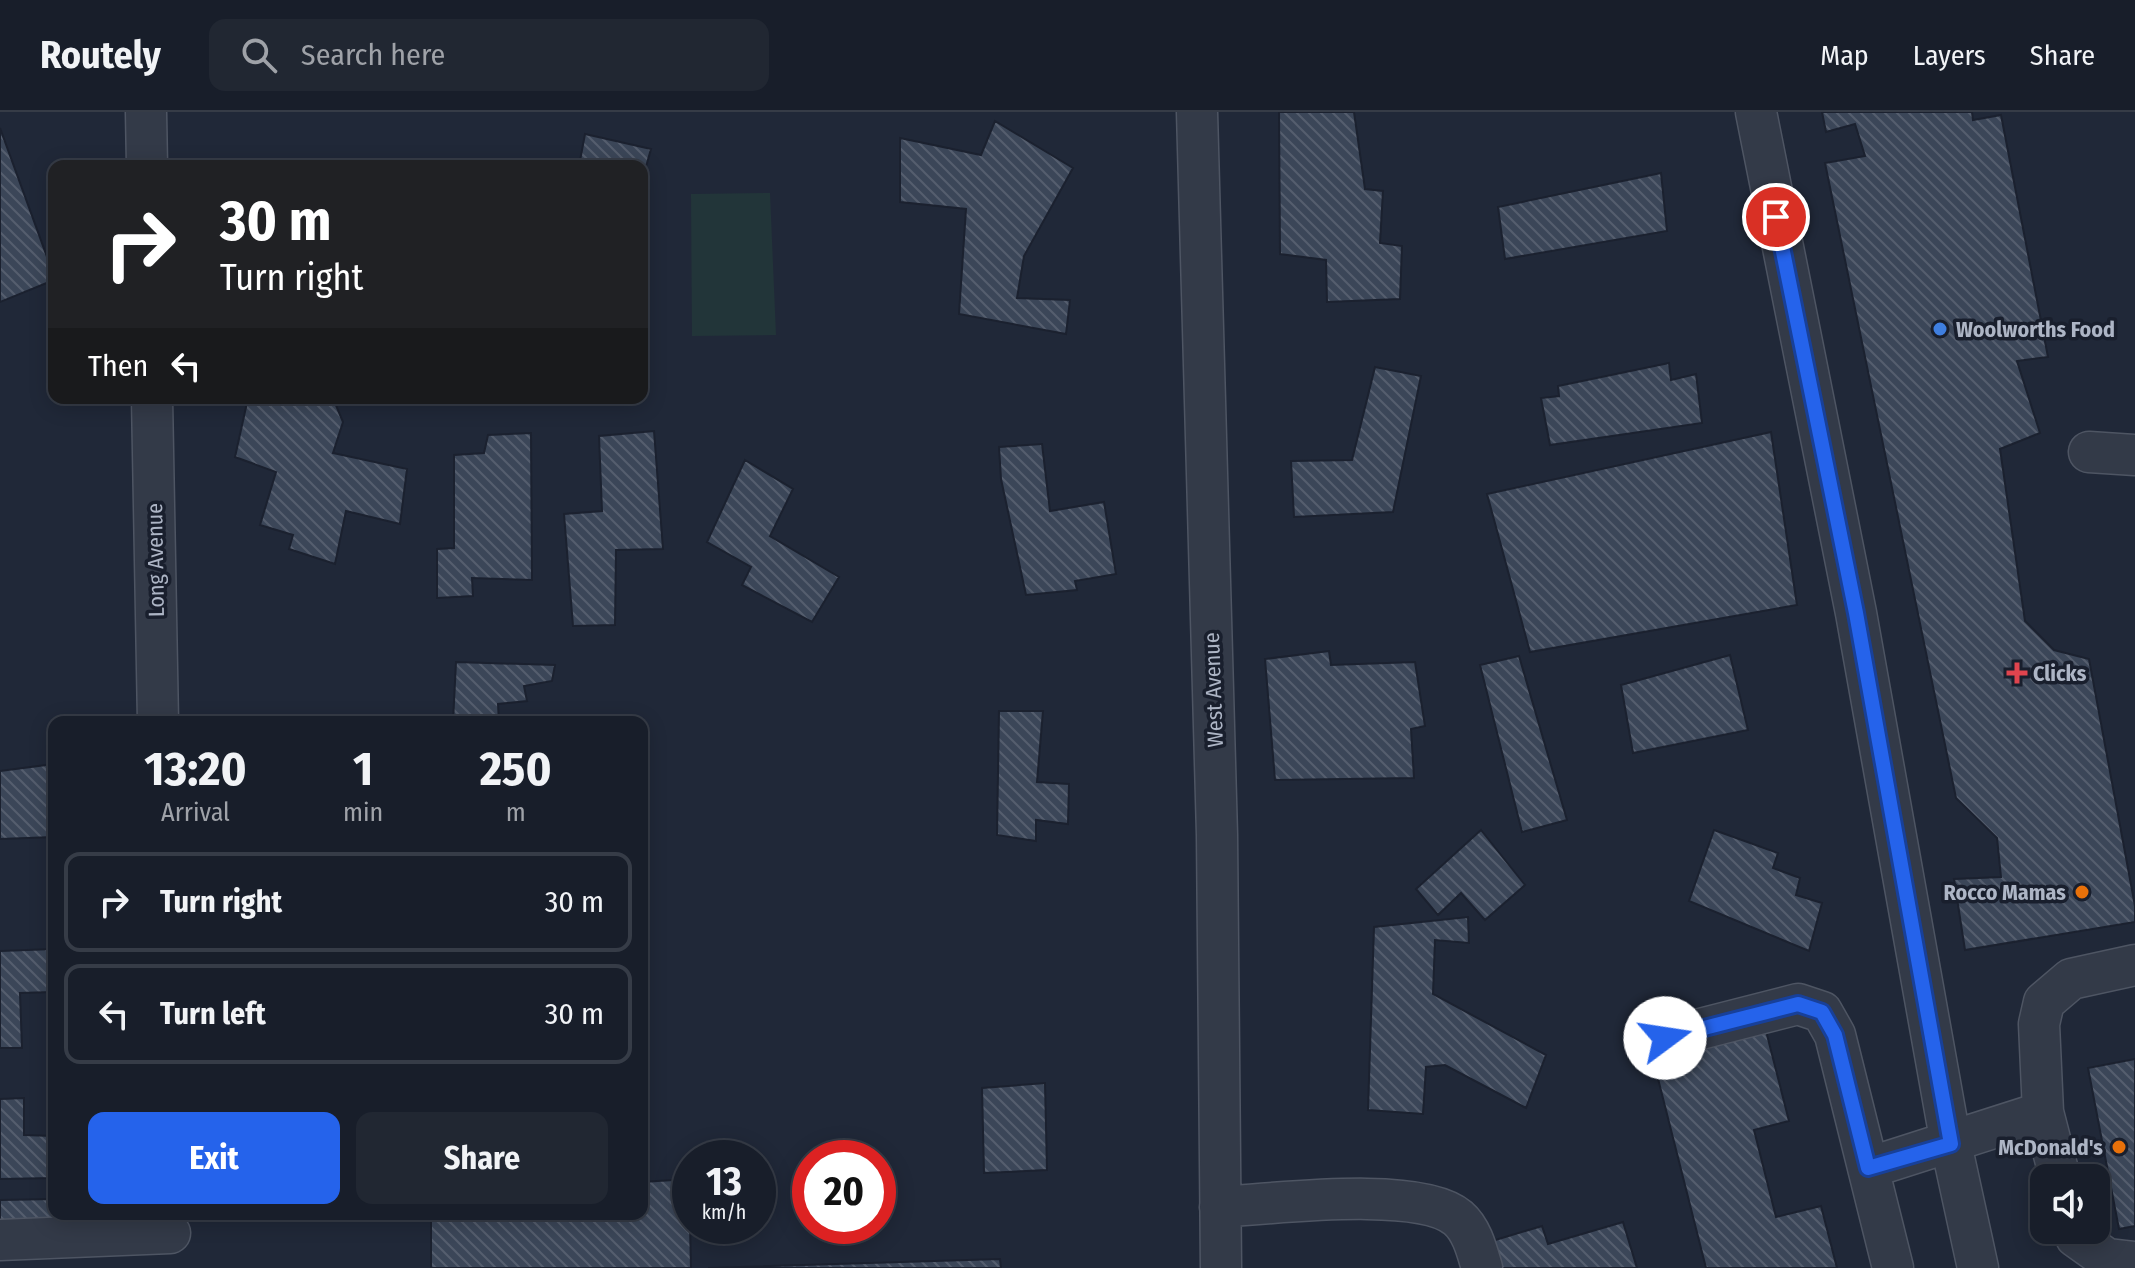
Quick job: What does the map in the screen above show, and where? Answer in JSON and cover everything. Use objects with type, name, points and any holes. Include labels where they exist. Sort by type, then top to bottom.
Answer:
[{"type":"street","points":[[146,112],[147,160]]},
{"type":"street","name":"West Avenue","points":[[1197,112],[1217,835],[1221,1268]]},
{"type":"street","points":[[1756,112],[1856,613],[1951,1144],[1978,1268]]},
{"type":"street","name":"Long Avenue","points":[[152,404],[158,716]]},
{"type":"street","points":[[2089,452],[2135,455]]},
{"type":"street","points":[[2056,1164],[2043,1112],[2039,1024],[2044,1002],[2071,979],[2135,965]]},
{"type":"street","points":[[2080,1164],[2059,1049],[2061,1022],[2070,1002],[2135,990]]},
{"type":"street","points":[[1665,1038],[1798,1004],[1822,1012],[1835,1035],[1893,1268]]},
{"type":"street","points":[[1868,1168],[1951,1144],[2043,1112]]},
{"type":"street","points":[[1220,1207],[1334,1200],[1423,1204],[1458,1217],[1472,1238],[1482,1268]]},
{"type":"street","points":[[0,1240],[170,1238]]},
{"type":"street","points":[[2094,1244],[2107,1259],[2135,1262]]},
{"type":"green space","points":[[770,193],[776,335],[692,336],[691,194]]},
{"type":"building","points":[[1279,112],[1354,112],[1365,189],[1383,191],[1380,243],[1402,246],[1400,299],[1327,302],[1326,260],[1280,254]]},
{"type":"building","points":[[1822,112],[1972,112],[1973,120],[2001,115],[2048,357],[2017,361],[2040,433],[2000,449],[2025,621],[2054,650],[2089,659],[2135,906],[2135,922],[1965,950],[1954,879],[2001,877],[1997,838],[1956,798],[1825,163],[1865,156],[1855,124],[1826,132]]},
{"type":"building","points":[[995,121],[1073,168],[1024,256],[1017,298],[1070,300],[1066,334],[959,314],[966,209],[900,202],[900,138],[981,155]]},
{"type":"building","points":[[0,128],[48,260],[48,282],[0,302]]},
{"type":"building","points":[[585,134],[651,149],[648,160],[580,160]]},
{"type":"building","points":[[1661,173],[1667,231],[1505,259],[1498,207]]},
{"type":"building","points":[[1669,363],[1671,380],[1696,374],[1702,423],[1550,445],[1541,398],[1559,396],[1558,386]]},
{"type":"building","points":[[1375,367],[1421,376],[1393,512],[1294,517],[1291,461],[1352,460]]},
{"type":"building","points":[[247,404],[336,404],[343,422],[333,453],[407,469],[400,524],[346,511],[335,564],[289,549],[293,535],[260,525],[276,472],[235,457]]},
{"type":"building","points":[[654,431],[663,549],[616,550],[615,625],[573,626],[564,514],[602,511],[599,436]]},
{"type":"building","points":[[1771,432],[1797,605],[1530,652],[1487,494]]},
{"type":"building","points":[[531,433],[532,580],[472,578],[473,596],[437,598],[437,549],[454,548],[454,455],[484,453],[488,435]]},
{"type":"building","points":[[1042,444],[1050,511],[1104,502],[1116,574],[1075,581],[1077,590],[1026,595],[1001,479],[999,447]]},
{"type":"building","points":[[745,460],[793,489],[770,536],[839,577],[812,622],[742,585],[751,567],[707,542]]},
{"type":"building","points":[[1329,651],[1331,665],[1415,662],[1425,726],[1411,729],[1414,778],[1275,780],[1265,659]]},
{"type":"building","points":[[1730,655],[1748,730],[1633,753],[1621,685]]},
{"type":"building","points":[[1519,656],[1567,820],[1522,832],[1480,665]]},
{"type":"building","points":[[456,662],[555,665],[552,681],[524,686],[527,701],[498,704],[499,716],[453,716]]},
{"type":"building","points":[[999,711],[1043,711],[1037,782],[1069,784],[1068,824],[1036,820],[1036,841],[997,835]]},
{"type":"building","points":[[48,765],[48,837],[0,839],[0,771]]},
{"type":"building","points":[[1481,830],[1525,885],[1485,920],[1461,893],[1438,915],[1416,889]]},
{"type":"building","points":[[1714,830],[1778,853],[1773,868],[1800,878],[1796,895],[1822,903],[1809,951],[1689,901]]},
{"type":"building","points":[[1468,917],[1469,943],[1435,940],[1433,994],[1546,1055],[1526,1108],[1445,1065],[1426,1067],[1423,1114],[1368,1110],[1374,927]]},
{"type":"building","points":[[48,949],[48,992],[20,993],[22,1048],[0,1048],[0,951]]},
{"type":"building","points":[[1765,1027],[1789,1121],[1754,1130],[1776,1217],[1821,1206],[1837,1268],[1706,1268],[1652,1055]]},
{"type":"building","name":"McDonald's","points":[[2135,1059],[2135,1226],[2119,1229],[2110,1182],[2110,1164],[2106,1164],[2088,1068]]},
{"type":"building","points":[[1045,1083],[1047,1170],[984,1173],[982,1088]]},
{"type":"building","points":[[24,1098],[24,1135],[48,1136],[48,1178],[0,1179],[0,1099]]},
{"type":"building","points":[[672,1180],[672,1244],[690,1244],[691,1268],[431,1268],[431,1220],[648,1220],[648,1182]]},
{"type":"building","points":[[48,1199],[48,1220],[84,1220],[84,1232],[0,1233],[0,1200]]},
{"type":"building","points":[[1623,1222],[1637,1268],[1500,1268],[1492,1241],[1542,1226],[1548,1244]]},
{"type":"building","points":[[1000,1259],[1001,1268],[708,1268]]},
{"type":"place","name":"Woolworths Food","points":[[1940,329]]},
{"type":"place","name":"Clicks","points":[[2017,673]]},
{"type":"place","name":"Rocco Mamas","points":[[2082,892]]},
{"type":"place","name":"McDonald's","points":[[2119,1147]]},
{"type":"route","points":[[1665,1038],[1798,1004],[1822,1012],[1835,1035],[1868,1168],[1951,1144],[1856,613],[1776,217]]}]
